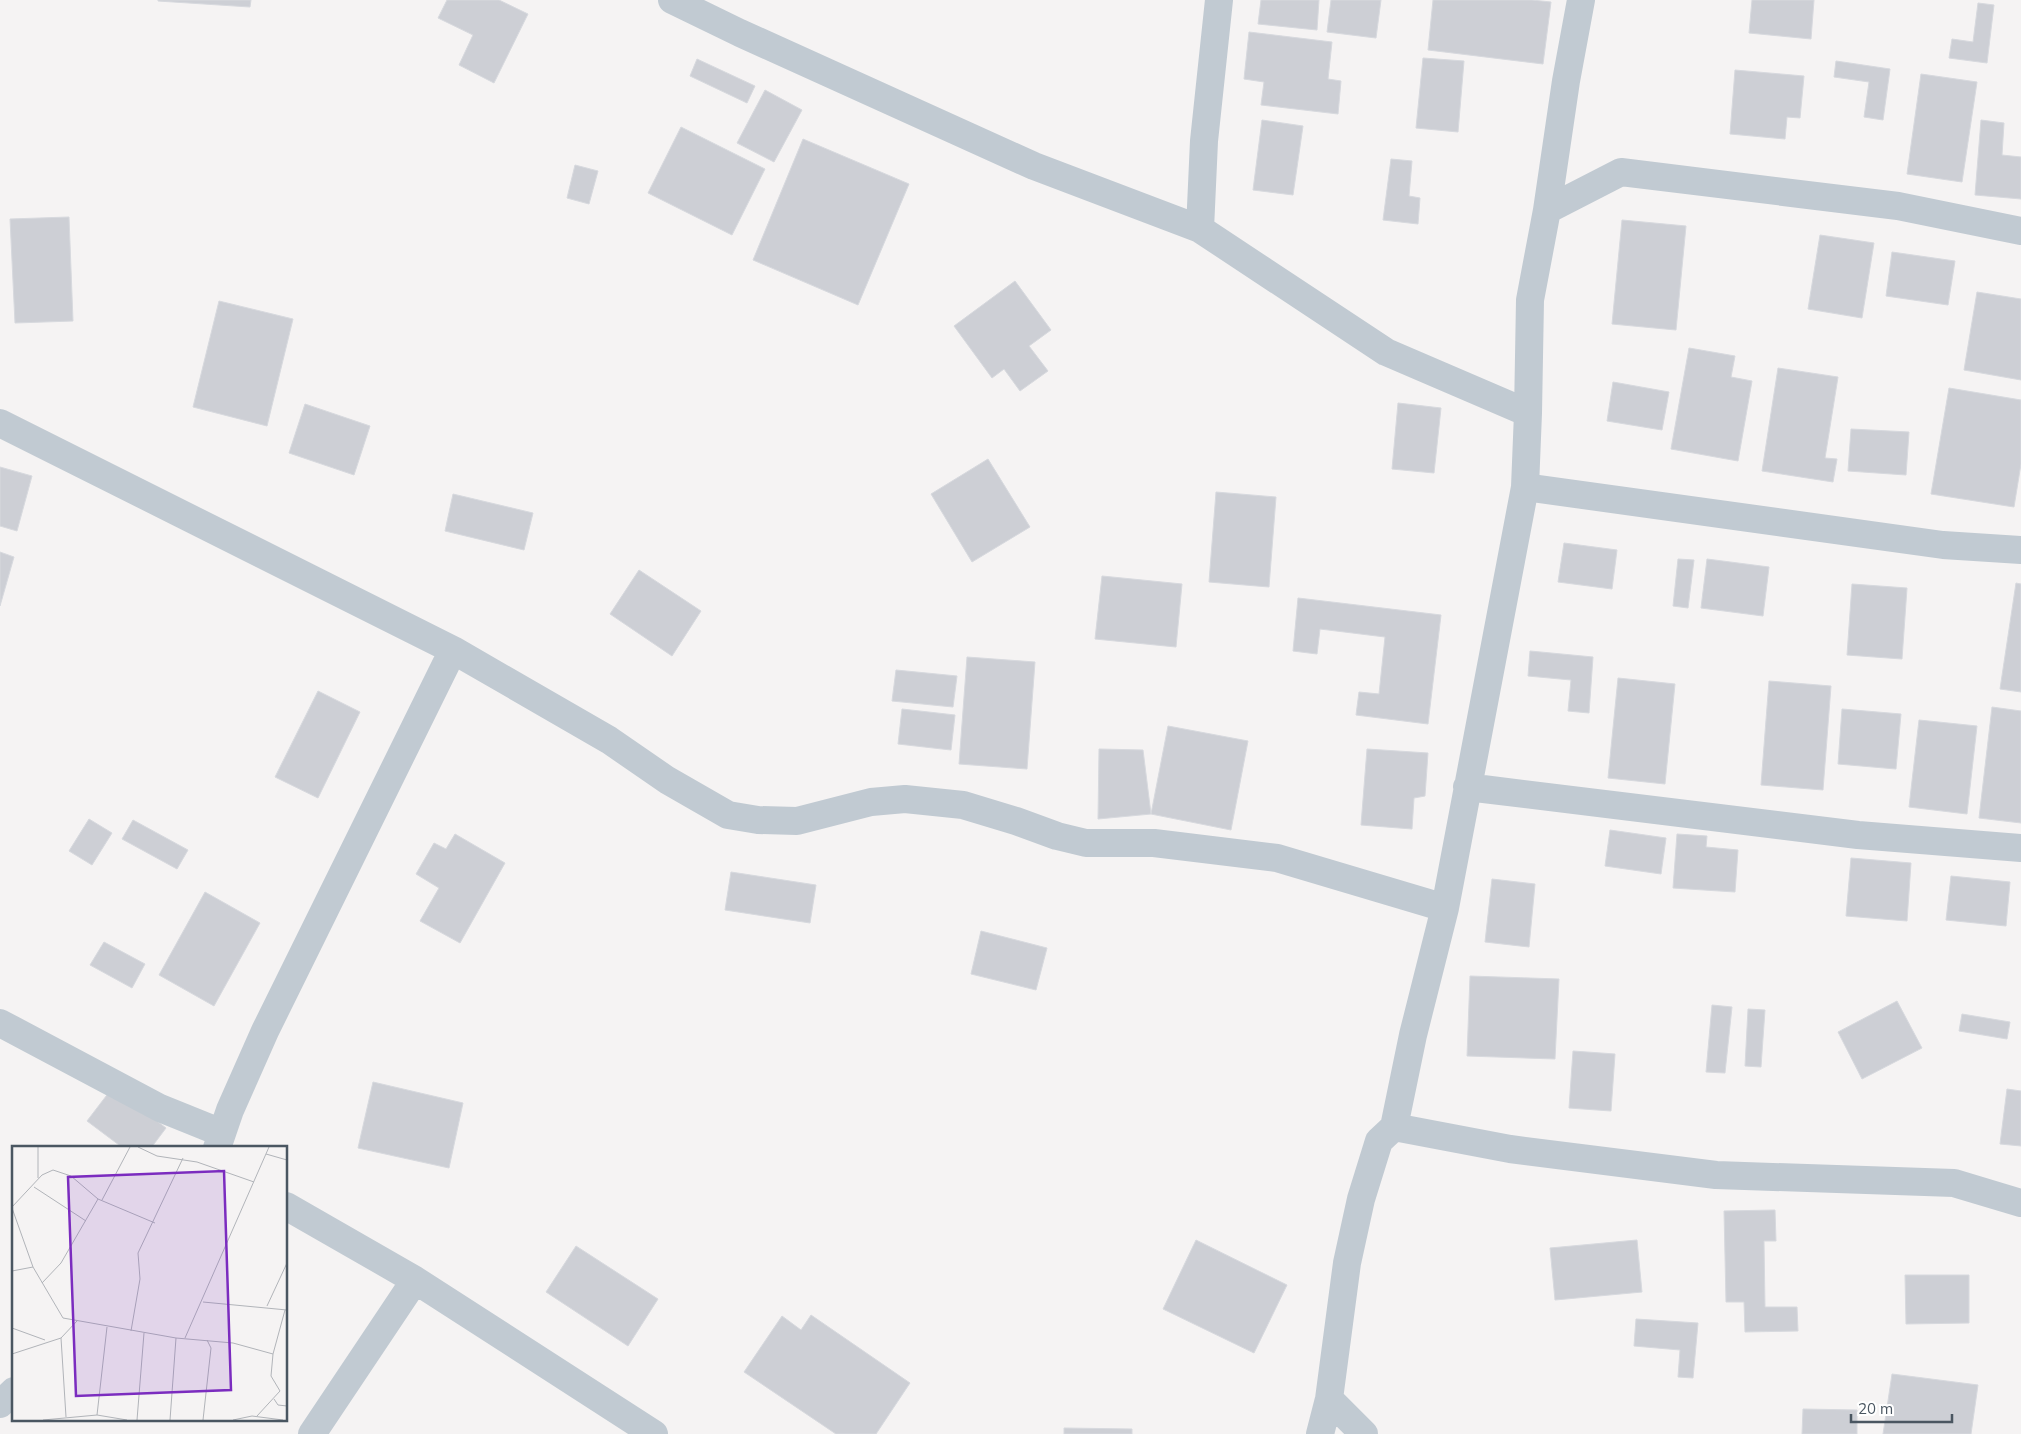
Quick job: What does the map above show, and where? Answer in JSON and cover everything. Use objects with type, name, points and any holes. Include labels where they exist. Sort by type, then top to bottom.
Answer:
[{"type":"street","points":[[672,0],[740,33],[1034,166],[1200,229],[1386,352],[1528,413]]},
{"type":"street","points":[[1200,229],[1204,141],[1219,0]]},
{"type":"street","points":[[1320,1434],[1329,1400],[1347,1263],[1360,1199],[1379,1141],[1394,1127],[1413,1035],[1445,908],[1525,487],[1530,300],[1547,210],[1566,80],[1581,0]]},
{"type":"street","points":[[1547,210],[1622,172],[1898,206],[2021,232]]},
{"type":"street","points":[[0,423],[453,650],[608,740],[667,780],[728,815],[758,820],[797,821],[871,802],[905,799],[963,805],[1057,836],[1086,843],[1154,843],[1277,858],[1445,908]]},
{"type":"street","points":[[1525,487],[1942,545],[2021,550]]},
{"type":"street","points":[[0,1023],[220,1140],[230,1110],[265,1031],[453,650]]},
{"type":"street","points":[[1467,787],[1858,835],[2021,848]]},
{"type":"street","points":[[1394,1127],[1510,1149],[1716,1175],[1954,1183],[2021,1203]]},
{"type":"street","points":[[288,1207],[414,1280],[654,1434]]},
{"type":"street","points":[[312,1434],[414,1280]]},
{"type":"street","points":[[0,1404],[12,1393]]},
{"type":"street","points":[[1329,1400],[1364,1434]]},
{"type":"building","points":[[158,0],[251,0],[250,7]]},
{"type":"building","points":[[447,0],[499,0],[528,14],[494,83],[459,65],[473,35],[438,18]]},
{"type":"building","points":[[1261,0],[1319,0],[1317,30],[1258,24]]},
{"type":"building","points":[[1331,0],[1381,0],[1376,38],[1327,32]]},
{"type":"building","points":[[1433,0],[1532,0],[1551,2],[1543,64],[1428,50]]},
{"type":"building","points":[[1752,0],[1814,0],[1811,39],[1749,33]]},
{"type":"building","points":[[1978,3],[1994,5],[1987,63],[1949,58],[1952,39],[1973,42]]},
{"type":"building","points":[[1249,32],[1332,42],[1328,79],[1341,81],[1338,114],[1261,105],[1264,82],[1244,79]]},
{"type":"building","points":[[1423,58],[1464,61],[1458,132],[1416,128]]},
{"type":"building","points":[[697,59],[755,86],[747,103],[690,76]]},
{"type":"building","points":[[1836,61],[1890,69],[1883,120],[1864,117],[1869,82],[1834,77]]},
{"type":"building","points":[[1735,70],[1804,76],[1800,118],[1787,117],[1785,139],[1730,134]]},
{"type":"building","points":[[1921,74],[1977,82],[1962,182],[1907,174]]},
{"type":"building","points":[[765,90],[802,110],[774,162],[737,143]]},
{"type":"building","points":[[1262,120],[1303,126],[1293,195],[1253,190]]},
{"type":"building","points":[[1981,120],[2004,123],[2002,155],[2021,157],[2021,199],[1975,195]]},
{"type":"building","points":[[681,127],[765,169],[732,235],[648,193]]},
{"type":"building","points":[[803,139],[909,184],[858,305],[753,260]]},
{"type":"building","points":[[1391,159],[1412,161],[1409,196],[1420,198],[1418,224],[1383,220]]},
{"type":"building","points":[[575,165],[598,171],[589,204],[567,198]]},
{"type":"building","points":[[69,217],[73,321],[15,323],[10,219]]},
{"type":"building","points":[[1622,220],[1686,226],[1676,330],[1612,324]]},
{"type":"building","points":[[1820,235],[1874,243],[1862,318],[1808,309]]},
{"type":"building","points":[[1892,252],[1955,261],[1948,305],[1886,296]]},
{"type":"building","points":[[1015,281],[1051,330],[1029,346],[1048,371],[1020,391],[1004,369],[992,378],[954,326]]},
{"type":"building","points":[[1977,292],[2021,299],[2021,380],[1964,370]]},
{"type":"building","points":[[219,301],[293,319],[267,426],[193,407]]},
{"type":"building","points":[[1689,348],[1735,356],[1731,377],[1752,381],[1738,461],[1671,449]]},
{"type":"building","points":[[1778,368],[1838,377],[1825,458],[1837,459],[1833,482],[1762,471]]},
{"type":"building","points":[[1613,382],[1669,392],[1662,430],[1607,421]]},
{"type":"building","points":[[1949,388],[2021,400],[2021,464],[2014,507],[1931,494]]},
{"type":"building","points":[[1398,403],[1441,408],[1434,473],[1392,469]]},
{"type":"building","points":[[305,404],[370,426],[354,475],[289,453]]},
{"type":"building","points":[[1851,429],[1909,432],[1906,475],[1848,471]]},
{"type":"building","points":[[988,459],[1030,527],[972,562],[931,494]]},
{"type":"building","points":[[0,467],[32,476],[17,531],[0,526]]},
{"type":"building","points":[[1216,492],[1276,497],[1269,587],[1209,582]]},
{"type":"building","points":[[453,494],[533,513],[524,550],[445,531]]},
{"type":"building","points":[[1564,543],[1617,550],[1612,589],[1558,582]]},
{"type":"building","points":[[0,552],[14,557],[0,606]]},
{"type":"building","points":[[1678,559],[1694,560],[1688,608],[1673,606]]},
{"type":"building","points":[[1707,559],[1769,567],[1763,616],[1701,608]]},
{"type":"building","points":[[639,570],[701,611],[672,656],[610,614]]},
{"type":"building","points":[[1102,576],[1182,584],[1176,647],[1095,639]]},
{"type":"building","points":[[2016,583],[2021,584],[2021,692],[2000,689]]},
{"type":"building","points":[[1852,584],[1907,588],[1902,659],[1847,655]]},
{"type":"building","points":[[1298,598],[1441,615],[1428,724],[1356,715],[1359,692],[1379,694],[1385,637],[1320,629],[1317,654],[1293,651]]},
{"type":"building","points":[[1530,651],[1593,657],[1589,713],[1568,711],[1571,680],[1528,676]]},
{"type":"building","points":[[967,657],[1035,662],[1027,769],[959,764]]},
{"type":"building","points":[[896,670],[957,676],[953,707],[892,701]]},
{"type":"building","points":[[1618,678],[1675,684],[1665,784],[1608,778]]},
{"type":"building","points":[[1769,681],[1831,686],[1823,790],[1761,785]]},
{"type":"building","points":[[318,691],[360,712],[318,798],[275,777]]},
{"type":"building","points":[[1992,707],[2021,711],[2021,823],[1979,818]]},
{"type":"building","points":[[902,709],[955,715],[951,750],[898,744]]},
{"type":"building","points":[[1842,709],[1901,714],[1896,769],[1838,764]]},
{"type":"building","points":[[1919,720],[1977,726],[1967,814],[1909,807]]},
{"type":"building","points":[[1168,726],[1248,741],[1231,830],[1151,814]]},
{"type":"building","points":[[1099,749],[1143,750],[1151,814],[1098,819]]},
{"type":"building","points":[[1367,749],[1428,753],[1425,796],[1414,798],[1412,829],[1361,825]]},
{"type":"building","points":[[89,819],[112,833],[92,865],[69,851]]},
{"type":"building","points":[[133,820],[188,850],[177,869],[122,839]]},
{"type":"building","points":[[1610,830],[1666,838],[1661,874],[1605,866]]},
{"type":"building","points":[[455,834],[505,863],[460,943],[420,921],[439,888],[416,874],[434,843],[446,849]]},
{"type":"building","points":[[1677,834],[1707,836],[1706,847],[1738,850],[1735,892],[1673,888]]},
{"type":"building","points":[[1851,858],[1911,863],[1907,921],[1846,916]]},
{"type":"building","points":[[731,872],[816,885],[810,923],[725,910]]},
{"type":"building","points":[[1951,876],[2010,882],[2006,926],[1946,920]]},
{"type":"building","points":[[1492,879],[1535,884],[1529,947],[1485,942]]},
{"type":"building","points":[[205,892],[260,923],[214,1006],[159,975]]},
{"type":"building","points":[[981,931],[1047,948],[1036,990],[971,974]]},
{"type":"building","points":[[104,942],[145,964],[132,988],[90,965]]},
{"type":"building","points":[[1470,976],[1559,979],[1555,1059],[1467,1056]]},
{"type":"building","points":[[1897,1001],[1922,1048],[1862,1079],[1838,1032]]},
{"type":"building","points":[[1712,1005],[1732,1007],[1725,1073],[1706,1072]]},
{"type":"building","points":[[1748,1009],[1765,1010],[1761,1067],[1745,1066]]},
{"type":"building","points":[[1962,1014],[2010,1022],[2007,1039],[1959,1031]]},
{"type":"building","points":[[1573,1051],[1615,1054],[1611,1111],[1569,1108]]},
{"type":"building","points":[[373,1082],[463,1103],[449,1168],[358,1148]]},
{"type":"building","points":[[113,1087],[166,1128],[152,1146],[120,1146],[87,1121]]},
{"type":"building","points":[[2007,1089],[2021,1091],[2021,1146],[2000,1144]]},
{"type":"building","points":[[1775,1210],[1776,1241],[1764,1241],[1765,1307],[1797,1307],[1798,1331],[1745,1332],[1744,1302],[1726,1302],[1724,1211]]},
{"type":"building","points":[[1196,1240],[1287,1285],[1254,1353],[1163,1309]]},
{"type":"building","points":[[1637,1240],[1642,1292],[1555,1300],[1550,1248]]},
{"type":"building","points":[[576,1246],[658,1299],[628,1346],[546,1292]]},
{"type":"building","points":[[1905,1275],[1969,1275],[1969,1323],[1906,1324]]},
{"type":"building","points":[[811,1315],[910,1383],[876,1434],[836,1434],[744,1372],[782,1316],[801,1330]]},
{"type":"building","points":[[1636,1319],[1698,1323],[1693,1378],[1678,1377],[1680,1350],[1634,1346]]},
{"type":"building","points":[[1892,1374],[1978,1385],[1971,1434],[1883,1434]]},
{"type":"building","points":[[1803,1409],[1857,1410],[1857,1434],[1802,1434]]},
{"type":"building","points":[[1064,1428],[1132,1429],[1132,1434],[1064,1434]]}]
